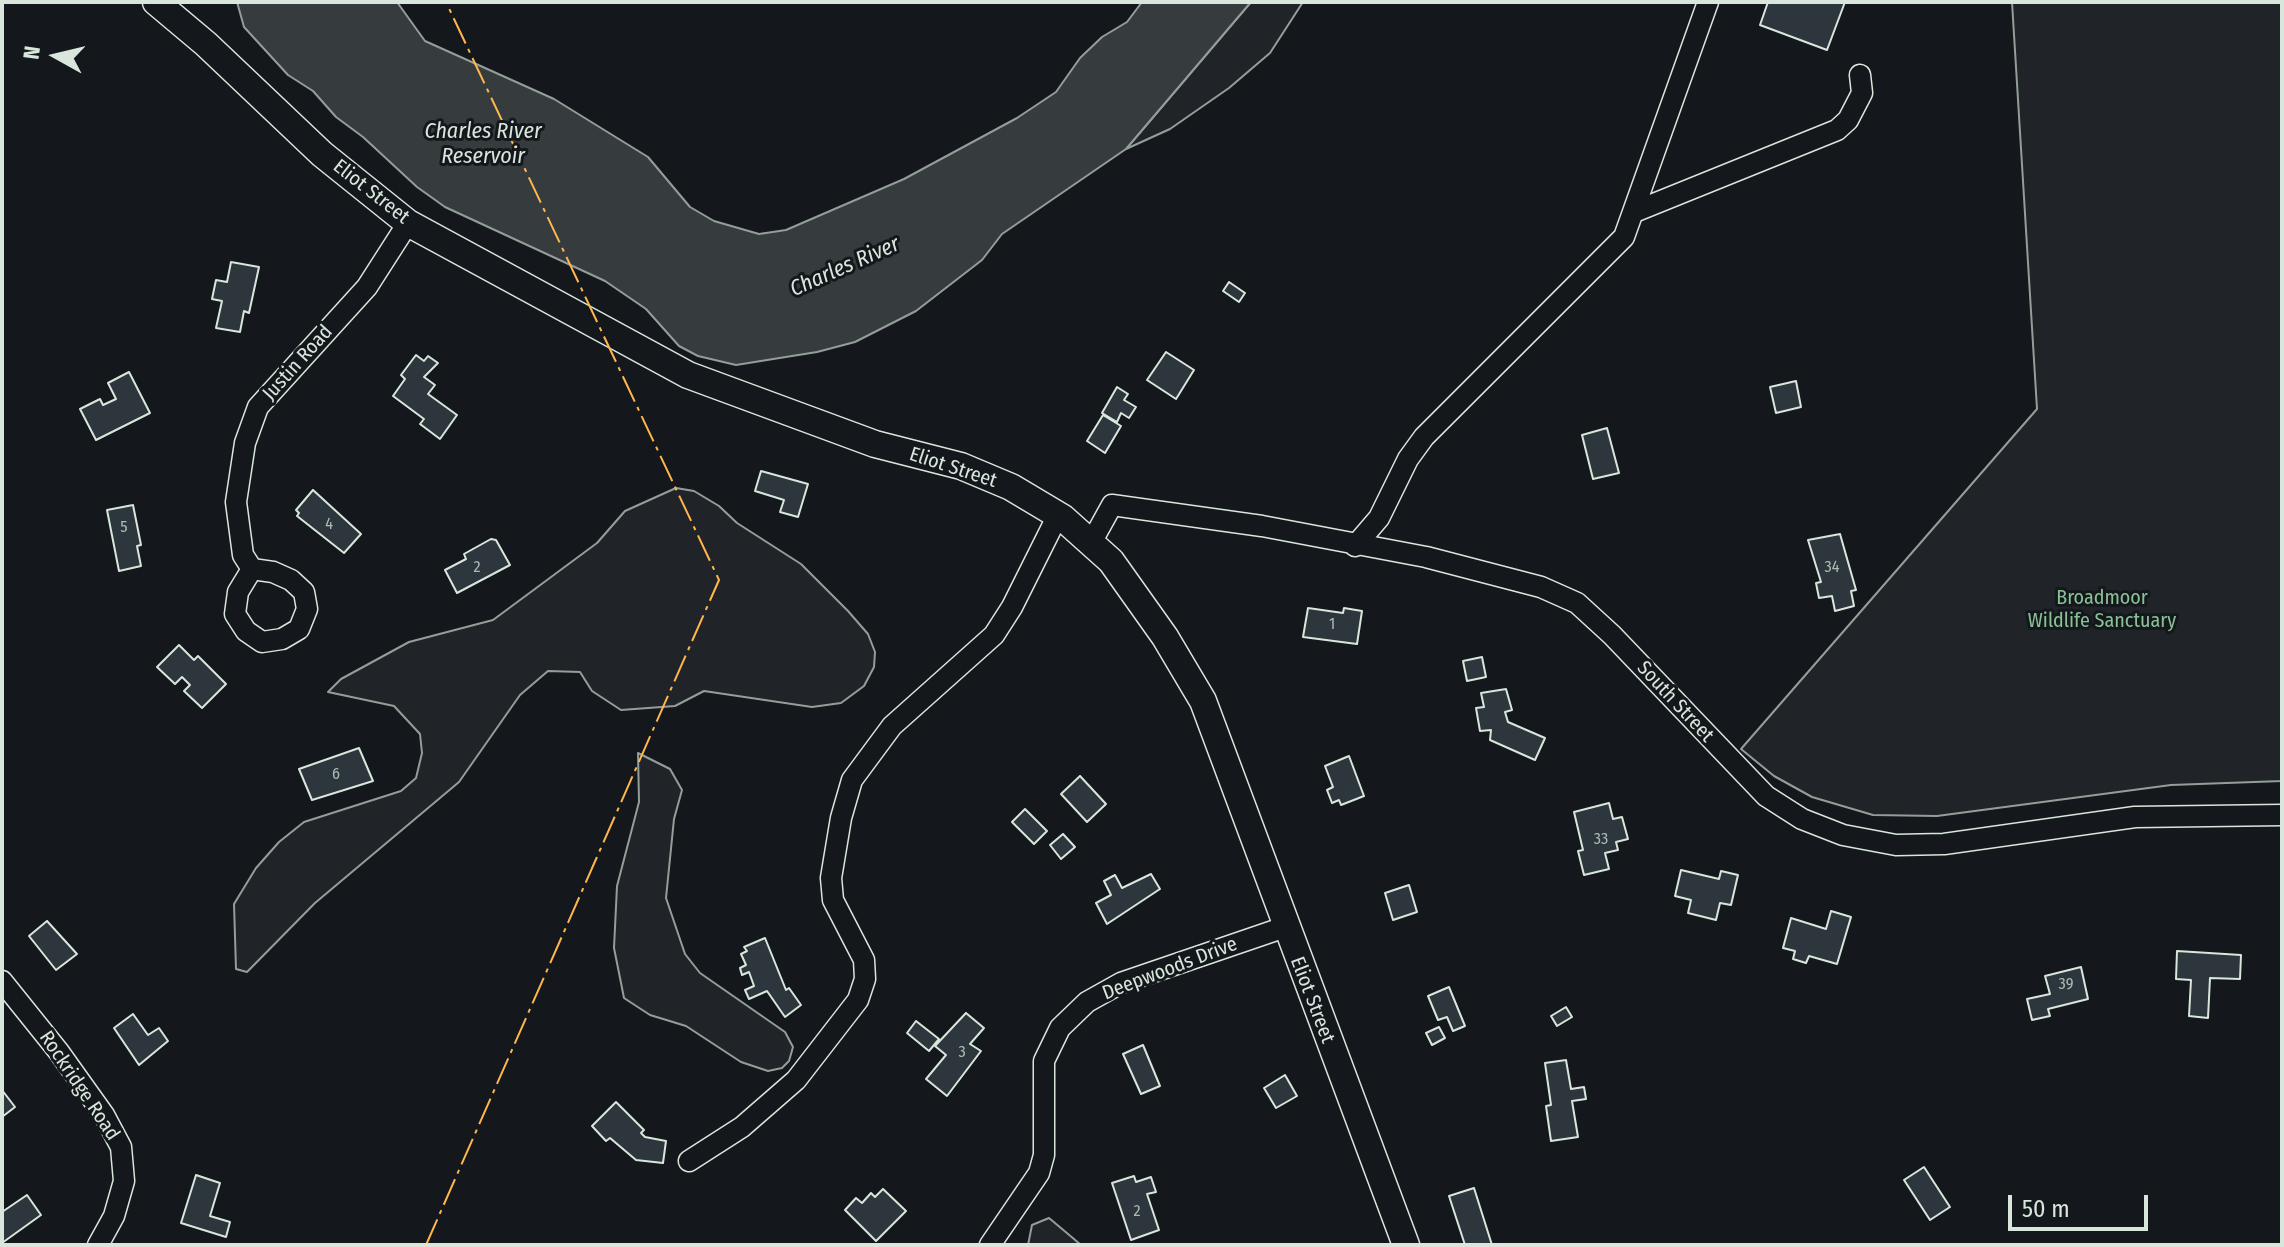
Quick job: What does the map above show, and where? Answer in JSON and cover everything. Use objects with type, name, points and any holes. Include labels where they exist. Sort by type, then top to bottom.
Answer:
[{"type":"main road","name":"Eliot Street","points":[[156,2],[206,44],[322,154],[408,223],[688,375],[875,444],[961,466],[1011,487],[1058,515],[1111,561],[1203,701],[1406,1245]]},
{"type":"street","points":[[1355,546],[1379,518],[1408,459],[1424,437],[1624,237],[1708,2]]},
{"type":"street","points":[[1634,212],[1837,130],[1848,120],[1862,93],[1860,75]]},
{"type":"street","name":"Justin Road","points":[[252,569],[243,555],[236,502],[245,443],[258,407],[367,287],[408,223]]},
{"type":"street","name":"South Street","points":[[1091,543],[1112,505],[1262,526],[1426,557],[1501,574],[1577,603],[1612,635],[1693,724],[1766,796],[1802,819],[1843,835],[1896,845],[1936,844],[2135,817],[2282,815]]},
{"type":"street","points":[[689,1161],[742,1127],[796,1080],[858,1000],[865,979],[864,960],[833,900],[831,878],[841,818],[852,780],[892,726],[994,635],[1012,607],[1058,515]]},
{"type":"street","name":"Deepwoods Drive","points":[[990,1245],[1012,1218],[1039,1173],[1044,1155],[1044,1061],[1060,1028],[1087,1002],[1121,983],[1285,927]]},
{"type":"street","name":"Rockridge Road","points":[[2,981],[59,1052],[104,1115],[121,1147],[124,1181],[114,1216],[98,1245]]},
{"type":"green space","points":[[1251,2],[1303,2],[1270,53],[1229,88],[1170,129],[1126,149]]},
{"type":"green space","name":"Broadmoor Wildlife Sanctuary","points":[[2012,2],[2282,2],[2282,781],[2171,785],[1937,816],[1873,815],[1812,797],[1774,776],[1741,749],[2037,409]]},
{"type":"green space","points":[[676,488],[694,491],[719,506],[737,523],[801,564],[848,611],[868,634],[875,652],[874,667],[864,686],[841,703],[812,707],[704,691],[675,706],[621,710],[592,691],[580,672],[548,671],[520,695],[459,782],[315,903],[247,972],[236,969],[234,904],[256,868],[279,842],[304,822],[401,791],[416,778],[422,753],[420,734],[394,706],[328,692],[341,679],[409,642],[493,620],[597,543],[625,511]]},
{"type":"green space","points":[[638,753],[670,769],[682,790],[674,819],[666,898],[685,954],[700,973],[785,1032],[793,1047],[789,1061],[782,1068],[768,1071],[741,1062],[686,1026],[650,1015],[624,998],[614,948],[617,886],[639,802]]},
{"type":"green space","points":[[1049,1218],[1081,1245],[1028,1245],[1032,1225]]},
{"type":"water","name":"Charles River Reservoir","points":[[237,2],[397,2],[425,41],[554,99],[648,157],[690,207],[714,221],[759,234],[786,230],[904,179],[1017,118],[1056,92],[1080,58],[1102,37],[1127,22],[1142,2],[1251,2],[1126,149],[1002,234],[982,260],[916,311],[855,342],[817,352],[736,365],[698,356],[679,346],[646,309],[605,281],[445,207],[417,187],[363,137],[336,117],[313,91],[288,75],[244,27]]},
{"type":"building","points":[[1768,2],[1845,2],[1827,50],[1760,25]]},
{"type":"building","points":[[231,262],[259,267],[249,313],[244,311],[240,332],[216,328],[222,301],[212,299],[216,280],[227,282]]},
{"type":"building","points":[[1229,282],[1245,293],[1239,302],[1223,291]]},
{"type":"building","points":[[1166,352],[1194,370],[1176,399],[1147,380]]},
{"type":"building","points":[[416,355],[424,361],[428,356],[438,363],[424,377],[435,385],[428,394],[457,415],[440,439],[420,424],[424,419],[393,396],[405,379],[401,375]]},
{"type":"building","points":[[129,372],[150,413],[96,440],[80,409],[100,399],[103,405],[116,399],[108,383]]},
{"type":"building","points":[[1796,381],[1801,407],[1776,413],[1770,387]]},
{"type":"building","points":[[1117,387],[1128,394],[1124,400],[1136,407],[1129,418],[1121,413],[1117,422],[1102,413]]},
{"type":"building","points":[[1103,415],[1121,426],[1105,453],[1087,441]]},
{"type":"building","points":[[1607,428],[1619,473],[1593,479],[1582,435]]},
{"type":"building","points":[[761,471],[808,484],[798,517],[780,512],[784,500],[755,491]]},
{"type":"building","points":[[313,490],[361,534],[344,553],[297,516],[299,513],[296,510]]},
{"type":"building","points":[[133,505],[141,545],[137,546],[141,566],[119,571],[107,510]]},
{"type":"building","points":[[1840,534],[1856,590],[1851,591],[1854,606],[1835,611],[1832,596],[1819,598],[1816,583],[1821,582],[1808,540]]},
{"type":"building","points":[[491,539],[496,540],[510,565],[457,593],[445,570],[466,559],[464,554]]},
{"type":"building","points":[[1308,608],[1343,613],[1344,608],[1362,611],[1357,644],[1303,637]]},
{"type":"building","points":[[179,645],[194,660],[198,656],[226,684],[202,708],[184,691],[190,685],[182,677],[175,684],[157,667]]},
{"type":"building","points":[[1482,657],[1486,677],[1467,681],[1463,661]]},
{"type":"building","points":[[1506,689],[1512,710],[1505,712],[1508,722],[1545,738],[1535,760],[1490,740],[1491,730],[1480,731],[1476,708],[1484,707],[1481,693]]},
{"type":"building","points":[[359,748],[373,781],[312,800],[299,769]]},
{"type":"building","points":[[1349,756],[1364,796],[1341,805],[1339,800],[1332,803],[1327,790],[1333,787],[1325,766]]},
{"type":"building","points":[[1080,776],[1106,804],[1087,822],[1061,794]]},
{"type":"building","points":[[1609,803],[1613,819],[1622,817],[1628,839],[1616,842],[1618,850],[1605,853],[1609,869],[1584,875],[1578,851],[1583,850],[1574,812]]},
{"type":"building","points":[[1025,809],[1047,831],[1034,844],[1012,822]]},
{"type":"building","points":[[1063,834],[1075,847],[1061,859],[1050,845]]},
{"type":"building","points":[[1681,870],[1719,879],[1721,871],[1738,875],[1731,905],[1720,903],[1716,920],[1688,913],[1691,900],[1675,896]]},
{"type":"building","points":[[1151,874],[1160,889],[1107,924],[1096,903],[1111,895],[1104,881],[1115,875],[1122,888]]},
{"type":"building","points":[[1409,885],[1417,912],[1393,920],[1385,893]]},
{"type":"building","points":[[1831,911],[1851,917],[1837,964],[1809,956],[1806,963],[1793,959],[1795,951],[1783,948],[1791,918],[1826,929]]},
{"type":"building","points":[[47,921],[77,954],[56,970],[29,936]]},
{"type":"building","points":[[765,938],[786,990],[789,988],[801,1005],[785,1017],[767,991],[749,999],[745,990],[754,986],[749,972],[742,975],[740,968],[746,965],[741,954],[747,951],[744,947]]},
{"type":"building","points":[[2177,951],[2241,955],[2240,979],[2210,978],[2208,1018],[2189,1016],[2191,980],[2176,979]]},
{"type":"building","points":[[2081,967],[2088,999],[2048,1009],[2050,1016],[2032,1020],[2027,999],[2050,994],[2045,976]]},
{"type":"building","points":[[1449,987],[1465,1026],[1453,1031],[1447,1017],[1438,1020],[1428,996]]},
{"type":"building","points":[[1566,1007],[1572,1017],[1557,1026],[1551,1016]]},
{"type":"building","points":[[966,1013],[984,1028],[970,1044],[981,1051],[947,1096],[926,1079],[946,1055],[935,1046]]},
{"type":"building","points":[[133,1014],[148,1035],[159,1028],[168,1041],[139,1065],[114,1028]]},
{"type":"building","points":[[916,1021],[939,1039],[929,1051],[907,1033]]},
{"type":"building","points":[[1439,1027],[1445,1038],[1432,1045],[1426,1033]]},
{"type":"building","points":[[1143,1045],[1160,1086],[1141,1094],[1123,1054]]},
{"type":"building","points":[[1566,1060],[1571,1089],[1584,1087],[1586,1099],[1572,1101],[1578,1137],[1551,1141],[1546,1106],[1551,1105],[1545,1063]]},
{"type":"building","points":[[1285,1075],[1297,1096],[1276,1108],[1264,1088]]},
{"type":"building","points":[[2,1090],[15,1107],[2,1117]]},
{"type":"building","points":[[616,1102],[644,1130],[641,1133],[645,1137],[666,1141],[663,1163],[636,1160],[610,1138],[606,1141],[592,1126]]},
{"type":"building","points":[[1924,1167],[1950,1207],[1930,1220],[1904,1180]]},
{"type":"building","points":[[196,1175],[220,1183],[210,1216],[230,1222],[226,1237],[181,1223]]},
{"type":"building","points":[[1134,1176],[1136,1182],[1151,1177],[1156,1192],[1147,1194],[1159,1230],[1131,1240],[1112,1183]]},
{"type":"building","points":[[1474,1188],[1492,1245],[1465,1245],[1449,1196]]},
{"type":"building","points":[[883,1189],[906,1211],[876,1241],[845,1210],[856,1198],[862,1203],[871,1193],[875,1197]]},
{"type":"building","points":[[27,1195],[41,1215],[2,1243],[2,1212]]},
{"type":"power","points":[[426,1245],[719,580],[446,2]]},
{"type":"water label","name":"Charles River","points":[[845,267]]}]
